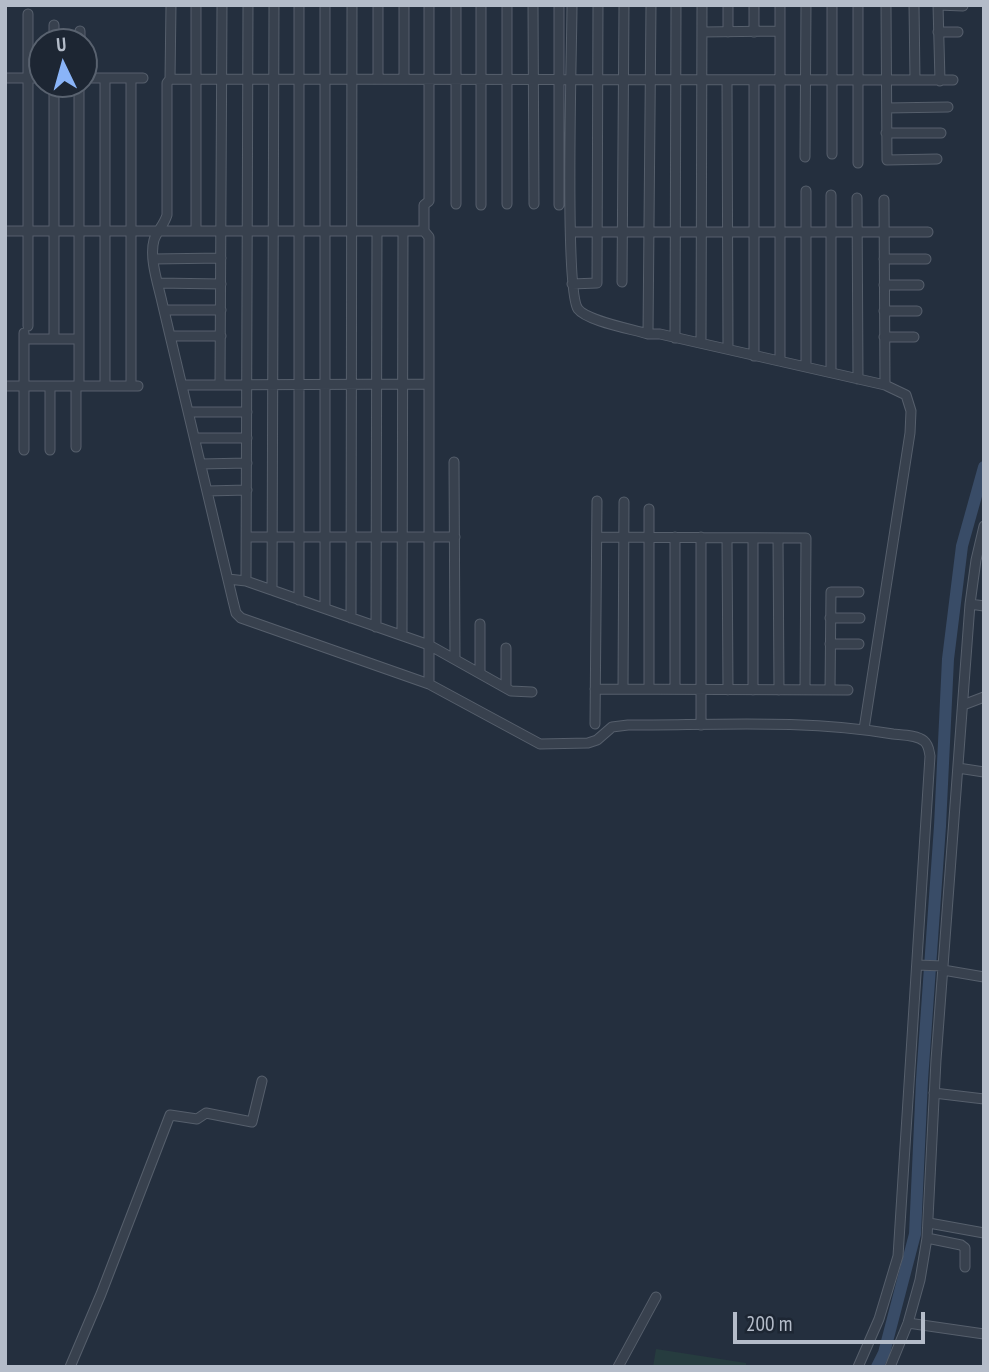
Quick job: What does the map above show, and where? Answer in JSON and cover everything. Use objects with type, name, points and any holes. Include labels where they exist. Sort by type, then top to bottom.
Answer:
[{"type":"street","points":[[170,5],[170,79],[167,83],[168,201],[164,225],[154,241],[154,259],[236,614],[429,684],[540,744],[588,743],[618,726],[701,725],[864,729],[915,737],[928,746],[930,756],[920,965],[898,1256],[879,1319],[858,1367]]},
{"type":"street","points":[[196,5],[196,231]]},
{"type":"street","points":[[220,384],[222,5]]},
{"type":"street","points":[[246,581],[248,5]]},
{"type":"street","points":[[272,590],[274,5]]},
{"type":"street","points":[[299,5],[299,600]]},
{"type":"street","points":[[325,5],[325,608]]},
{"type":"street","points":[[351,618],[352,5]]},
{"type":"street","points":[[377,5],[378,79]]},
{"type":"street","points":[[404,5],[404,79]]},
{"type":"street","points":[[429,5],[429,201],[424,205],[424,230],[429,237],[429,684]]},
{"type":"street","points":[[456,5],[456,204]]},
{"type":"street","points":[[481,5],[481,205]]},
{"type":"street","points":[[507,5],[507,204]]},
{"type":"street","points":[[533,5],[534,204]]},
{"type":"street","points":[[559,5],[559,205]]},
{"type":"street","points":[[572,5],[572,284],[575,304],[584,315],[648,334],[701,343],[885,385],[906,395],[910,405],[911,424],[864,729]]},
{"type":"street","points":[[572,284],[597,283],[598,5]]},
{"type":"street","points":[[622,282],[624,5]]},
{"type":"street","points":[[648,334],[650,5]]},
{"type":"street","points":[[676,5],[676,338]]},
{"type":"street","points":[[701,343],[702,5]]},
{"type":"street","points":[[727,32],[728,5]]},
{"type":"street","points":[[754,5],[754,32]]},
{"type":"street","points":[[780,5],[780,361]]},
{"type":"street","points":[[806,5],[806,157]]},
{"type":"street","points":[[832,5],[832,154]]},
{"type":"street","points":[[858,5],[858,163]]},
{"type":"street","points":[[886,5],[887,160],[937,159]]},
{"type":"street","points":[[914,5],[915,80]]},
{"type":"street","points":[[940,80],[938,5],[963,6]]},
{"type":"street","points":[[28,15],[28,28]]},
{"type":"street","points":[[702,32],[780,32]]},
{"type":"street","points":[[938,32],[958,32]]},
{"type":"street","points":[[5,78],[28,78]]},
{"type":"street","points":[[98,78],[143,78]]},
{"type":"street","points":[[105,386],[106,78]]},
{"type":"street","points":[[5,386],[134,386],[131,78]]},
{"type":"street","points":[[170,79],[953,80]]},
{"type":"street","points":[[727,80],[728,349]]},
{"type":"street","points":[[754,80],[754,356]]},
{"type":"street","points":[[24,450],[28,98]]},
{"type":"street","points":[[54,98],[54,339]]},
{"type":"street","points":[[76,447],[79,98]]},
{"type":"street","points":[[887,108],[948,107]]},
{"type":"street","points":[[886,133],[941,133]]},
{"type":"street","points":[[806,191],[806,366]]},
{"type":"street","points":[[831,195],[831,372]]},
{"type":"street","points":[[857,198],[858,379]]},
{"type":"street","points":[[884,200],[885,385]]},
{"type":"street","points":[[402,635],[403,230]]},
{"type":"street","points":[[5,231],[424,230]]},
{"type":"street","points":[[376,627],[377,231]]},
{"type":"street","points":[[571,232],[928,232]]},
{"type":"street","points":[[154,259],[221,258]]},
{"type":"street","points":[[884,259],[926,259]]},
{"type":"street","points":[[158,284],[221,284]]},
{"type":"street","points":[[884,285],[919,285]]},
{"type":"street","points":[[164,310],[221,310]]},
{"type":"street","points":[[884,311],[917,311]]},
{"type":"street","points":[[25,333],[54,339],[79,339]]},
{"type":"street","points":[[170,335],[221,336]]},
{"type":"street","points":[[884,337],[914,337]]},
{"type":"street","points":[[183,385],[429,384]]},
{"type":"street","points":[[50,386],[50,450]]},
{"type":"street","points":[[189,412],[247,412]]},
{"type":"street","points":[[195,438],[247,438]]},
{"type":"street","points":[[201,464],[247,463]]},
{"type":"street","points":[[454,463],[455,658]]},
{"type":"street","points":[[208,491],[247,490]]},
{"type":"street","points":[[595,724],[597,501]]},
{"type":"street","points":[[623,689],[624,502]]},
{"type":"street","points":[[649,509],[649,689]]},
{"type":"street","points":[[890,1367],[908,1323],[922,1273],[929,1223],[942,967],[970,604],[984,526]]},
{"type":"street","points":[[247,537],[454,537]]},
{"type":"street","points":[[597,537],[806,538],[805,690]]},
{"type":"street","points":[[675,537],[675,690]]},
{"type":"street","points":[[701,537],[701,725]]},
{"type":"street","points":[[727,538],[728,690]]},
{"type":"street","points":[[753,538],[753,690]]},
{"type":"street","points":[[778,538],[779,690]]},
{"type":"street","points":[[228,579],[246,581],[429,645],[511,691],[532,692]]},
{"type":"street","points":[[830,690],[831,592],[859,592]]},
{"type":"street","points":[[970,604],[984,606]]},
{"type":"street","points":[[830,618],[860,618]]},
{"type":"street","points":[[480,624],[480,673]]},
{"type":"street","points":[[830,644],[859,644]]},
{"type":"street","points":[[506,648],[506,688]]},
{"type":"street","points":[[595,689],[848,690]]},
{"type":"street","points":[[963,705],[984,697]]},
{"type":"street","points":[[958,768],[984,772]]},
{"type":"street","points":[[920,965],[984,977]]},
{"type":"street","points":[[70,1367],[170,1115],[198,1119],[206,1113],[252,1122],[262,1081]]},
{"type":"street","points":[[934,1093],[984,1099]]},
{"type":"street","points":[[929,1223],[984,1233]]},
{"type":"street","points":[[927,1238],[965,1248],[965,1267]]},
{"type":"street","points":[[618,1367],[656,1297]]},
{"type":"street","points":[[908,1323],[984,1334]]},
{"type":"green space","points":[[656,1349],[746,1363],[746,1367],[653,1367]]},
{"type":"waterway","points":[[877,1367],[884,1353],[915,1234],[948,659],[962,546],[984,467]]}]
